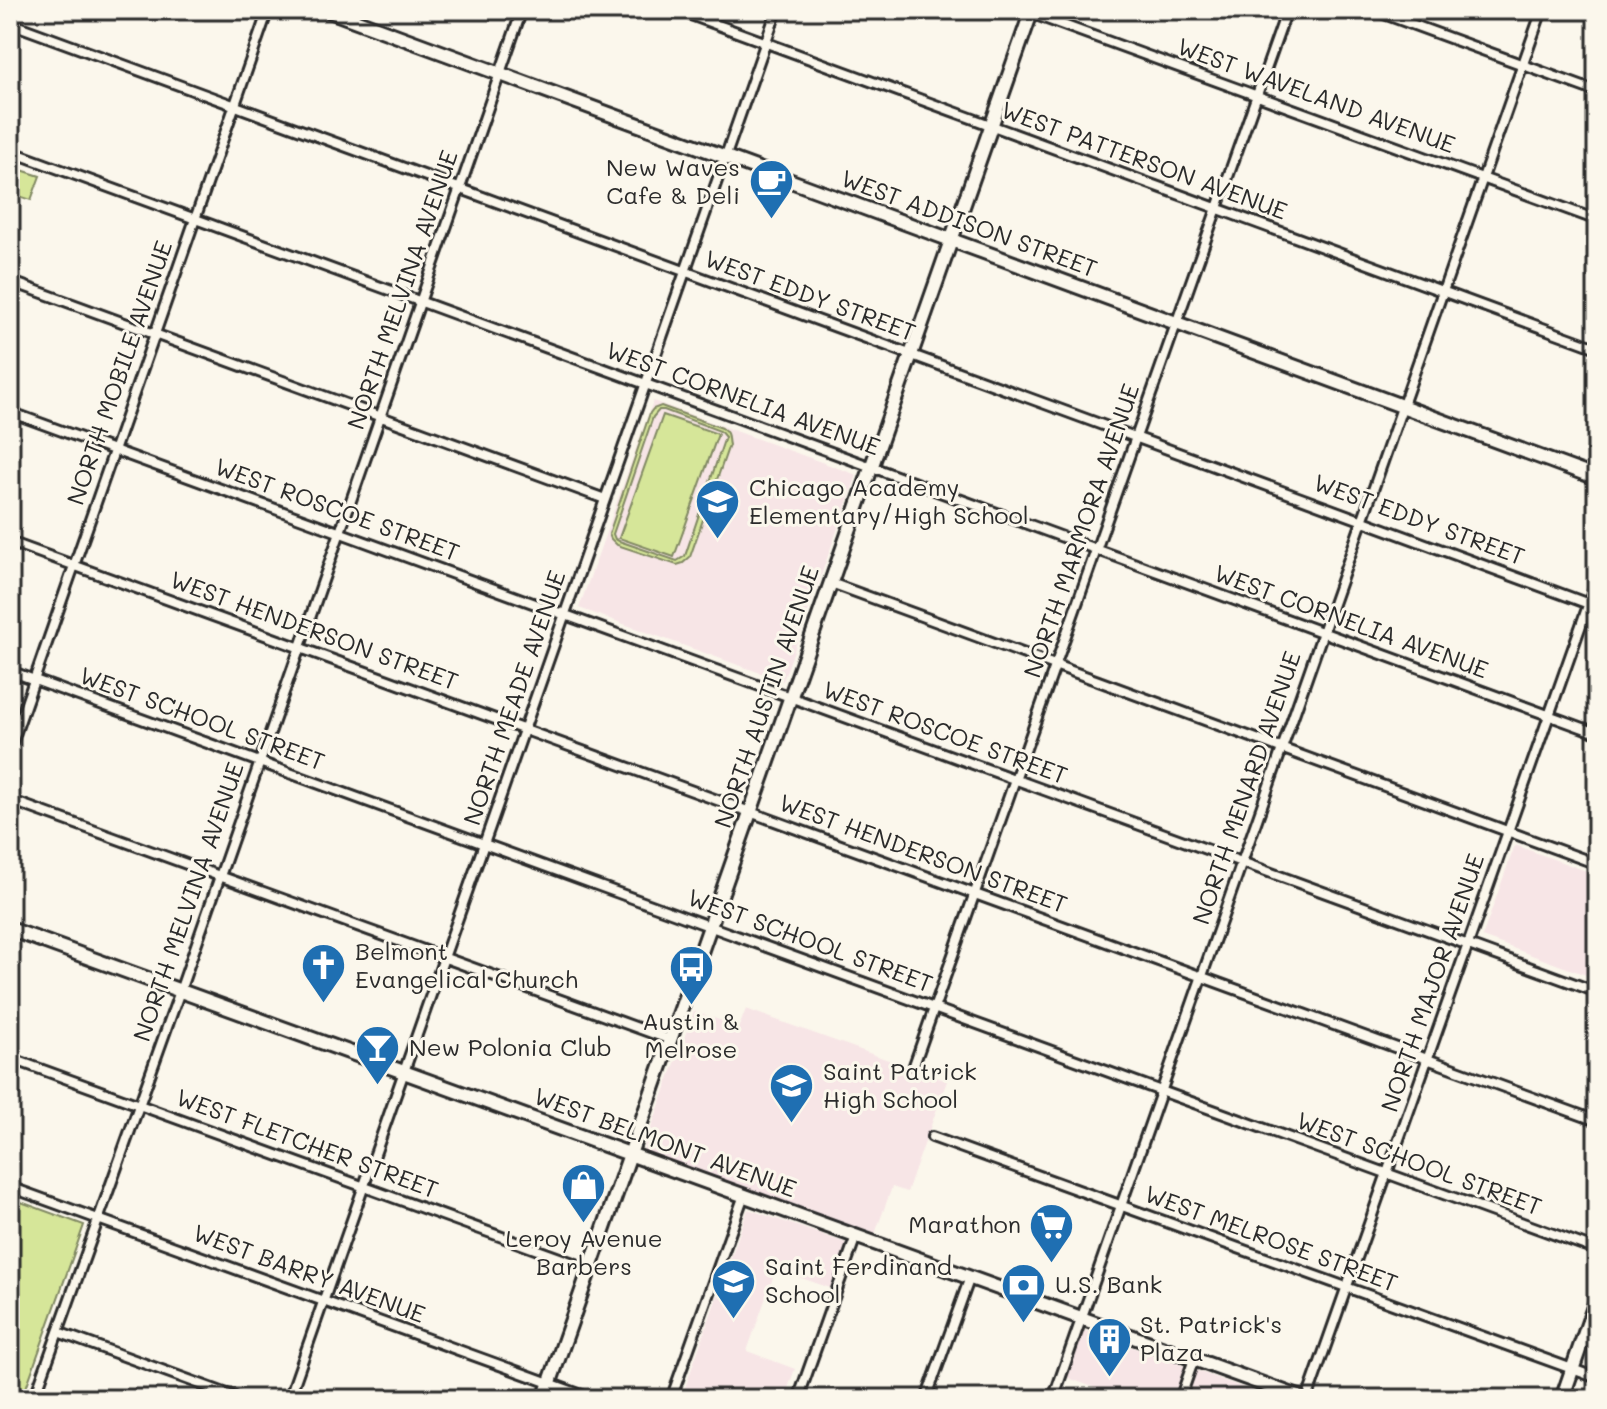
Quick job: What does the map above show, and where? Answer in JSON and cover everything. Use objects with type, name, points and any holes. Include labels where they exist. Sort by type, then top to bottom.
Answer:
[{"type":"street","name":"NORTH MOBILE AVENUE","points":[[10,749],[268,10]]},
{"type":"street","name":"WEST ADDISON STREET","points":[[327,10],[1597,478]]},
{"type":"street","name":"NORTH MELVINA AVENUE","points":[[34,1399],[180,991],[522,10]]},
{"type":"street","name":"WEST PATTERSON AVENUE","points":[[677,10],[1597,348]]},
{"type":"street","name":"NORTH MEADE AVENUE","points":[[289,1399],[777,10]]},
{"type":"street","name":"NORTH MARMORA AVENUE","points":[[914,1065],[1287,10]]},
{"type":"street","points":[[1373,10],[1597,92]]},
{"type":"street","name":"NORTH MENARD AVENUE","points":[[1053,1399],[1542,10]]},
{"type":"street","name":"WEST WAVELAND AVENUE","points":[[1028,11],[1597,220]]},
{"type":"street","name":"NORTH AUSTIN AVENUE","points":[[544,1399],[991,126],[1028,11]]},
{"type":"street","name":"WEST EDDY STREET","points":[[10,23],[1593,605]]},
{"type":"street","name":"WEST CORNELIA AVENUE","points":[[10,151],[1597,733]]},
{"type":"street","points":[[10,281],[605,499]]},
{"type":"street","name":"WEST ROSCOE STREET","points":[[10,412],[1597,992]]},
{"type":"street","name":"WEST HENDERSON STREET","points":[[10,542],[1597,1121]]},
{"type":"street","name":"NORTH MAJOR AVENUE","points":[[1305,1399],[1549,716],[1593,605],[1597,580]]},
{"type":"street","points":[[831,583],[1597,864]]},
{"type":"street","name":"WEST SCHOOL STREET","points":[[10,671],[1597,1250]]},
{"type":"street","points":[[10,800],[671,1040]]},
{"type":"street","name":"WEST BELMONT AVENUE","points":[[10,929],[1305,1399]]},
{"type":"street","name":"WEST FLETCHER STREET","points":[[10,1058],[590,1269]]},
{"type":"street","name":"WEST MELROSE STREET","points":[[932,1137],[1597,1378]]},
{"type":"street","name":"WEST BARRY AVENUE","points":[[10,1187],[593,1399]]},
{"type":"street","points":[[671,1399],[744,1195]]},
{"type":"street","points":[[798,1399],[856,1236]]},
{"type":"street","points":[[926,1399],[970,1277]]},
{"type":"street","points":[[1562,1399],[1597,1298]]},
{"type":"street","points":[[58,1332],[241,1399]]},
{"type":"street","points":[[1180,1399],[1194,1359]]},
{"type":"shaded area","name":"Chicago Academy Elementary/High School","points":[[653,401],[857,475],[783,681],[579,608]]},
{"type":"shaded area","points":[[1515,845],[1597,875],[1597,979],[1482,937]]},
{"type":"shaded area","name":"Saint Patrick High School","points":[[746,1009],[947,1081],[907,1192],[892,1187],[875,1234],[643,1150],[694,1011],[739,1027]]},
{"type":"shaded area","name":"Saint Ferdinand School","points":[[748,1209],[846,1243],[830,1288],[776,1269],[747,1351],[795,1369],[784,1399],[681,1399]]},
{"type":"shaded area","points":[[1083,1330],[1274,1399],[1124,1399],[1066,1377]]},
{"type":"green space","points":[[15,168],[40,176],[31,200],[19,196],[15,206],[10,204],[10,192]]},
{"type":"green space","points":[[661,406],[722,428],[728,436],[729,445],[690,557],[677,565],[617,545],[609,534],[653,409]],"holes":[[[659,410],[720,431],[725,437],[685,556],[677,561],[619,541],[613,534],[653,417]]]},
{"type":"green space","points":[[663,415],[718,434],[674,557],[619,538]]},
{"type":"green space","points":[[10,1198],[84,1225],[22,1399],[10,1399]]},
{"type":"place","name":"New Waves Cafe & Deli","points":[[771,221]]},
{"type":"place","name":"Chicago Academy Elementary/High School","points":[[718,541]]},
{"type":"place","name":"Belmont Evangelical Church","points":[[324,1005]]},
{"type":"place","name":"Austin & Melrose","points":[[691,1007]]},
{"type":"place","name":"New Polonia Club","points":[[378,1087]]},
{"type":"place","name":"Saint Patrick High School","points":[[792,1125]]},
{"type":"place","name":"Leroy Avenue Barbers","points":[[584,1224]]},
{"type":"place","name":"Marathon","points":[[1052,1264]]},
{"type":"place","name":"Saint Ferdinand School","points":[[734,1320]]},
{"type":"place","name":"U.S. Bank","points":[[1024,1324]]},
{"type":"place","name":"St. Patrick's Plaza","points":[[1109,1378]]}]
